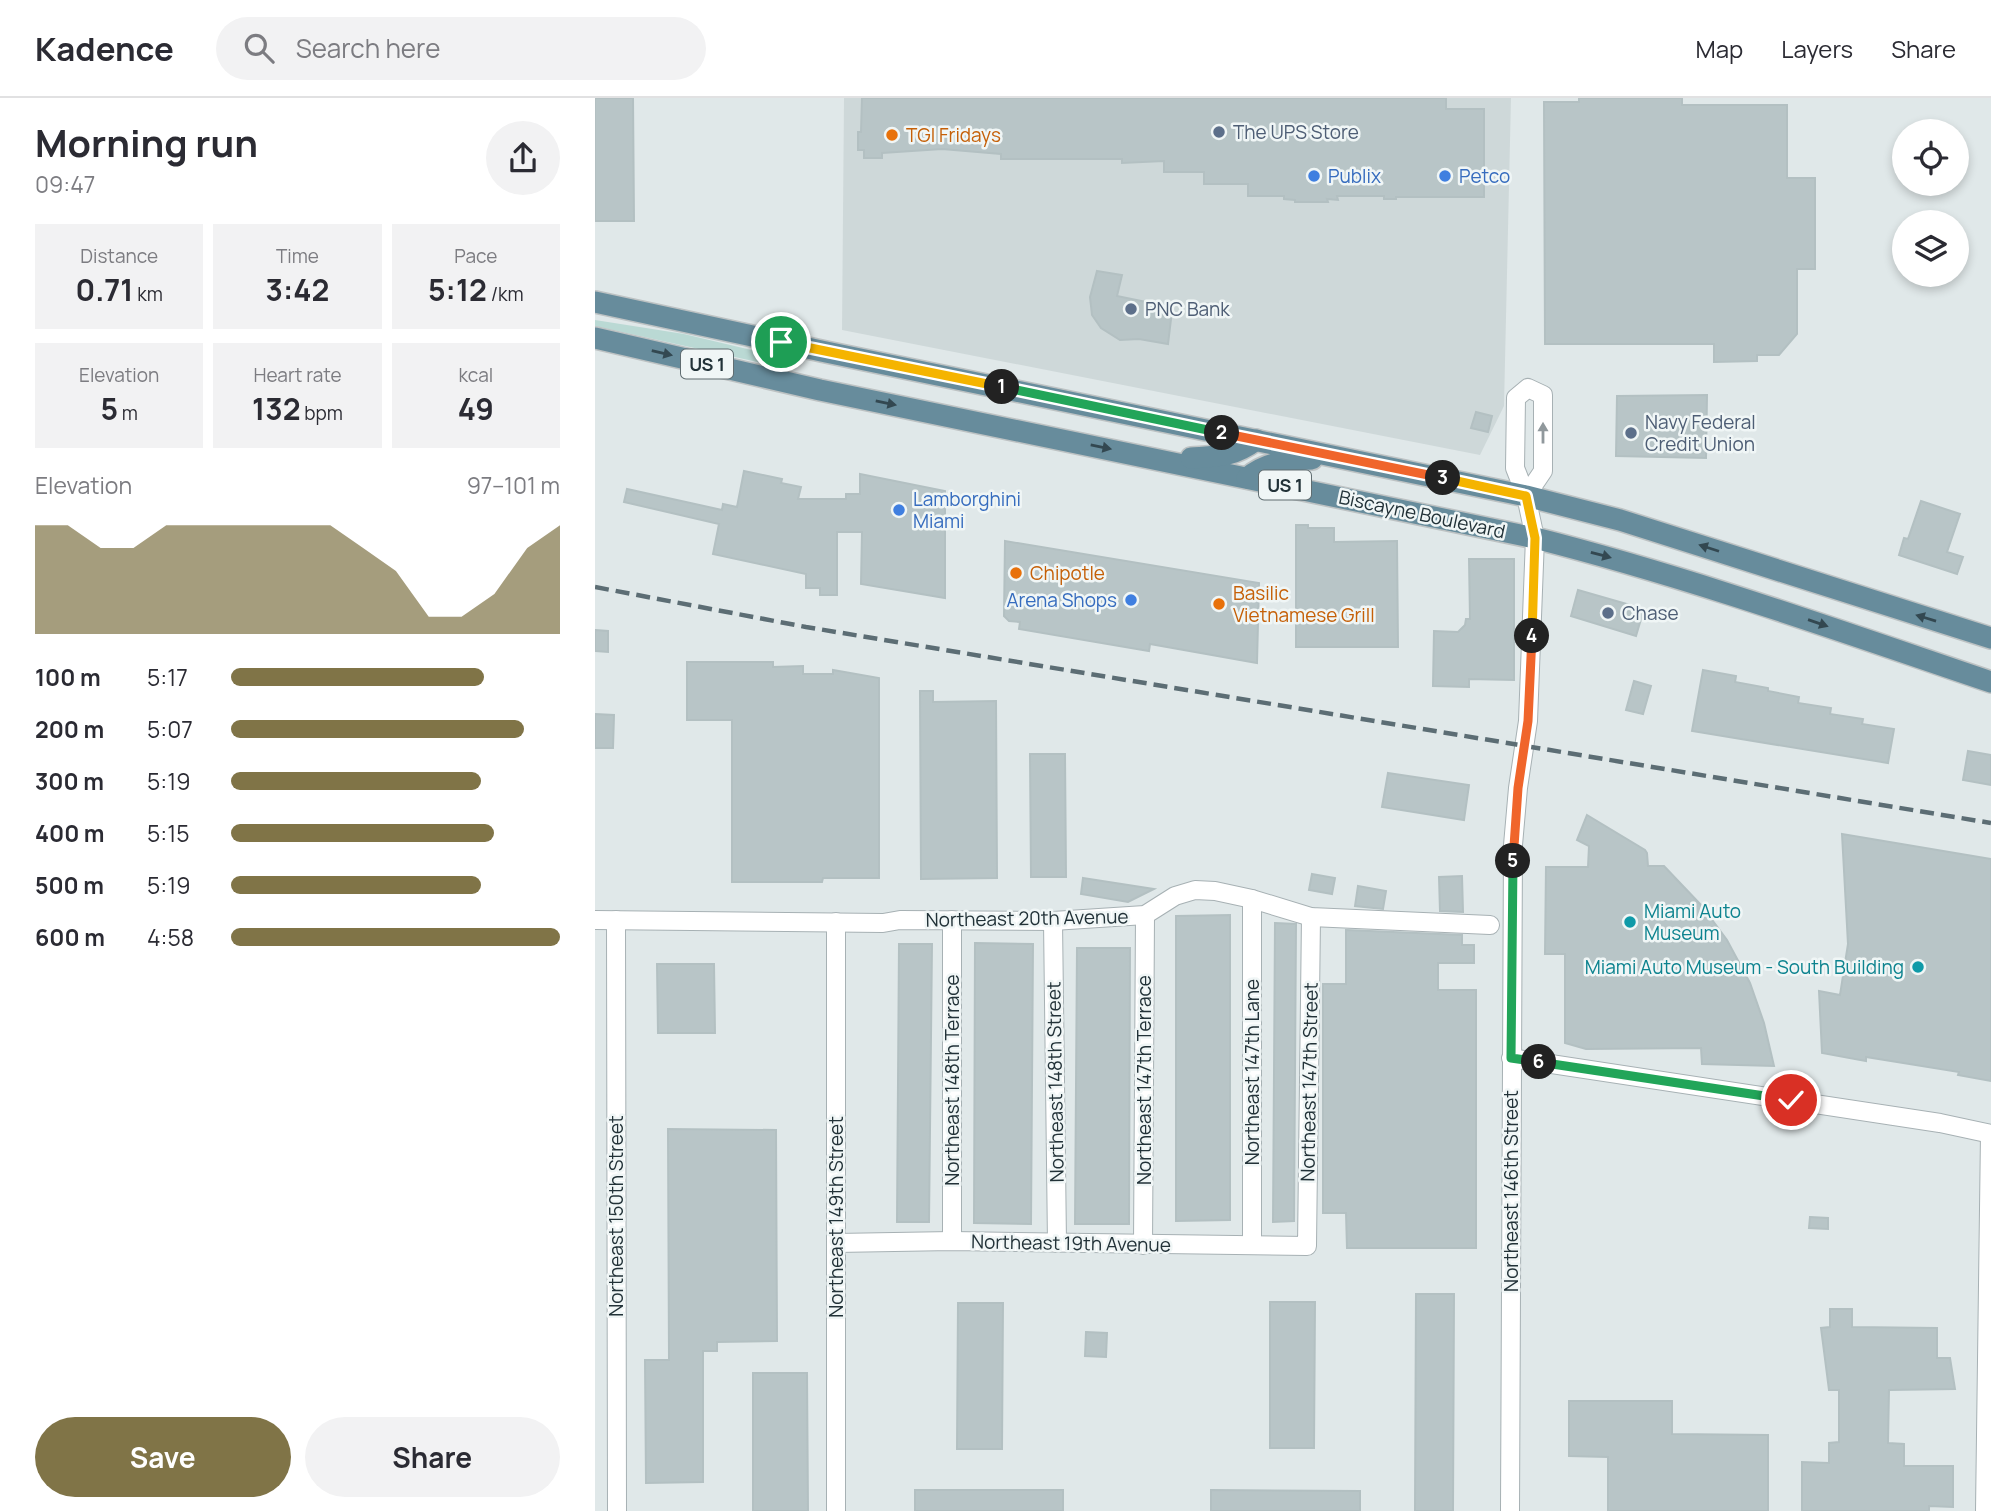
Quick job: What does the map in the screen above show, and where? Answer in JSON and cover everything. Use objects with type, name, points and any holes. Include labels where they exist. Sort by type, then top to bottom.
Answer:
[{"type":"main road","name":"Biscayne Boulevard","points":[[595,302],[1526,496],[1620,520],[1991,638]]},
{"type":"main road","name":"Biscayne Boulevard","points":[[595,338],[820,390],[1535,538],[1607,556],[1706,586],[1991,682]]},
{"type":"main road","points":[[820,390],[826,352]]},
{"type":"main road","points":[[1161,459],[1224,456],[1240,451],[1256,440]]},
{"type":"main road","points":[[1247,478],[1256,470],[1286,460],[1342,458]]},
{"type":"street","name":"Northeast 146th Street","points":[[1510,1511],[1513,845],[1528,721],[1535,538],[1526,496],[1515,468],[1515,444],[1516,398],[1528,388],[1543,394],[1543,471],[1526,496]]},
{"type":"street","name":"Northeast 20th Avenue","points":[[595,920],[1053,921],[1145,915],[1175,896],[1195,890],[1215,891],[1311,917],[1490,925]]},
{"type":"street","name":"Northeast 147th Lane","points":[[1252,900],[1252,1245]]},
{"type":"street","name":"Northeast 147th Terrace","points":[[1143,1245],[1145,915]]},
{"type":"street","name":"Northeast 147th Street","points":[[1307,1246],[1311,917]]},
{"type":"street","name":"Northeast 150th Street","points":[[616,920],[617,1511]]},
{"type":"street","name":"Northeast 148th Terrace","points":[[952,1241],[953,920]]},
{"type":"street","name":"Northeast 148th Street","points":[[1053,921],[1057,1243]]},
{"type":"street","name":"Northeast 149th Street","points":[[836,922],[836,1511]]},
{"type":"street","points":[[1511,1058],[1940,1123],[1991,1134],[1985,1511]]},
{"type":"street","name":"Northeast 19th Avenue","points":[[836,1243],[952,1241],[1307,1246]]},
{"type":"shaded area","points":[[844,98],[1511,98],[1504,406],[1480,455],[842,330]]},
{"type":"green space","points":[[595,320],[684,334],[764,353],[767,359],[762,363],[595,326]]},
{"type":"building","points":[[595,98],[633,98],[634,221],[595,221]]},
{"type":"building","points":[[862,98],[1446,98],[1446,109],[1484,109],[1484,197],[1384,199],[1384,196],[1337,196],[1338,200],[1327,199],[1328,202],[1295,202],[1284,199],[1284,196],[1248,196],[1248,184],[1204,184],[1204,172],[1164,172],[1164,161],[1122,163],[1122,159],[1001,159],[1001,154],[942,149],[882,153],[882,158],[864,158],[864,150],[858,150]]},
{"type":"building","points":[[1579,98],[1682,98],[1682,105],[1787,105],[1787,178],[1815,178],[1815,269],[1797,269],[1797,334],[1779,355],[1757,355],[1757,361],[1714,362],[1714,344],[1545,344],[1544,102],[1579,102]]},
{"type":"building","name":"PNC Bank","points":[[1097,271],[1122,275],[1117,296],[1170,307],[1172,311],[1168,344],[1139,339],[1120,340],[1101,328],[1092,315],[1090,297]]},
{"type":"building","points":[[1707,395],[1706,458],[1616,456],[1617,396]]},
{"type":"building","points":[[1476,412],[1492,416],[1488,432],[1471,428]]},
{"type":"building","points":[[744,471],[782,479],[781,483],[801,487],[798,499],[846,499],[846,494],[860,494],[860,474],[945,491],[945,598],[861,584],[862,532],[837,532],[837,595],[820,595],[820,588],[806,588],[806,574],[713,554],[719,524],[624,502],[627,489],[722,510],[723,504],[737,507]]},
{"type":"building","points":[[1921,501],[1960,514],[1947,552],[1963,557],[1957,574],[1899,555],[1904,538],[1908,539]]},
{"type":"building","points":[[1296,525],[1334,528],[1334,542],[1397,541],[1398,647],[1296,647]]},
{"type":"building","name":"Arena Shops","points":[[1005,541],[1259,583],[1257,663],[1150,644],[1149,651],[1019,629],[1020,622],[1009,621],[1004,616]]},
{"type":"building","points":[[1469,559],[1514,559],[1514,680],[1469,679],[1469,687],[1433,686],[1434,631],[1458,632],[1465,625],[1466,619],[1470,619]]},
{"type":"building","name":"Chase","points":[[1578,590],[1644,609],[1636,636],[1571,616]]},
{"type":"building","points":[[595,630],[608,631],[608,652],[595,651]]},
{"type":"building","points":[[687,662],[773,662],[773,667],[803,666],[803,674],[833,674],[833,670],[879,678],[879,878],[823,878],[822,882],[732,882],[732,720],[687,720]]},
{"type":"building","points":[[1703,670],[1736,676],[1735,682],[1799,697],[1798,703],[1831,708],[1830,714],[1863,719],[1862,724],[1894,729],[1888,763],[1692,731]]},
{"type":"building","points":[[1634,681],[1651,686],[1643,714],[1626,710]]},
{"type":"building","points":[[920,691],[933,691],[933,702],[996,701],[997,878],[921,879]]},
{"type":"building","points":[[595,714],[614,715],[613,748],[595,748]]},
{"type":"building","points":[[1968,751],[1991,755],[1991,785],[1963,780]]},
{"type":"building","points":[[1030,754],[1065,754],[1066,877],[1031,877]]},
{"type":"building","points":[[1388,773],[1469,785],[1464,820],[1382,807]]},
{"type":"building","name":"Miami Auto Museum","points":[[1587,815],[1645,850],[1648,866],[1664,866],[1701,905],[1727,940],[1750,983],[1764,1023],[1774,1066],[1702,1064],[1701,1048],[1586,1049],[1565,1043],[1565,954],[1545,954],[1546,867],[1588,867],[1589,846],[1577,840]]},
{"type":"building","name":"Miami Auto Museum - South Building","points":[[1842,834],[1991,859],[1991,1081],[1958,1075],[1959,1072],[1822,1053],[1819,991],[1840,995],[1848,944]]},
{"type":"building","points":[[1312,874],[1335,878],[1332,894],[1309,890]]},
{"type":"building","points":[[1462,876],[1463,912],[1440,911],[1439,877]]},
{"type":"building","points":[[1083,878],[1154,889],[1128,902],[1081,894]]},
{"type":"building","points":[[1358,886],[1386,891],[1383,909],[1355,906]]},
{"type":"building","points":[[1230,915],[1230,1220],[1176,1221],[1176,916]]},
{"type":"building","points":[[1275,923],[1296,924],[1294,1221],[1273,1222]]},
{"type":"building","points":[[1346,930],[1462,935],[1462,945],[1474,945],[1474,963],[1438,963],[1438,990],[1476,990],[1476,1248],[1347,1248],[1346,1213],[1323,1213],[1323,984],[1346,984]]},
{"type":"building","points":[[975,943],[1033,944],[1031,1224],[974,1223]]},
{"type":"building","points":[[899,944],[932,944],[929,1222],[897,1222]]},
{"type":"building","points":[[1077,948],[1130,948],[1129,1224],[1075,1224]]},
{"type":"building","points":[[657,964],[714,964],[715,1033],[658,1033]]},
{"type":"building","points":[[668,1129],[776,1130],[777,1341],[717,1342],[717,1351],[703,1351],[703,1482],[646,1483],[645,1360],[669,1360]]},
{"type":"building","points":[[1810,1217],[1828,1218],[1828,1229],[1809,1228]]},
{"type":"building","points":[[1416,1294],[1454,1294],[1453,1511],[1415,1511]]},
{"type":"building","points":[[1270,1302],[1315,1302],[1314,1448],[1270,1448]]},
{"type":"building","points":[[958,1303],[1003,1303],[1002,1449],[957,1449]]},
{"type":"building","points":[[1830,1309],[1852,1309],[1852,1327],[1937,1328],[1937,1358],[1950,1358],[1955,1389],[1889,1390],[1888,1443],[1904,1444],[1904,1466],[1953,1466],[1953,1507],[1929,1506],[1929,1511],[1802,1511],[1802,1462],[1829,1463],[1829,1443],[1839,1442],[1839,1390],[1829,1390],[1821,1328],[1830,1327]]},
{"type":"building","points":[[1086,1332],[1107,1333],[1106,1357],[1085,1356]]},
{"type":"building","points":[[753,1373],[807,1373],[808,1511],[753,1511]]},
{"type":"building","points":[[1569,1401],[1672,1401],[1672,1434],[1768,1435],[1768,1511],[1608,1511],[1608,1457],[1569,1456]]},
{"type":"building","points":[[915,1490],[1063,1490],[1063,1511],[915,1511]]},
{"type":"building","points":[[1211,1490],[1360,1491],[1360,1511],[1211,1511]]},
{"type":"railway","points":[[595,587],[806,627],[1991,823]]},
{"type":"place","name":"The UPS Store","points":[[1219,132]]},
{"type":"place","name":"TGI Fridays","points":[[892,135]]},
{"type":"place","name":"Publix","points":[[1314,176]]},
{"type":"place","name":"Petco","points":[[1445,176]]},
{"type":"place","name":"PNC Bank","points":[[1131,309]]},
{"type":"place","name":"Navy Federal Credit Union","points":[[1631,433]]},
{"type":"place","name":"Lamborghini Miami","points":[[899,510]]},
{"type":"place","name":"Chipotle","points":[[1016,573]]},
{"type":"place","name":"Arena Shops","points":[[1131,600]]},
{"type":"place","name":"Basilic Vietnamese Grill","points":[[1219,604]]},
{"type":"place","name":"Chase","points":[[1608,613]]},
{"type":"place","name":"Miami Auto Museum","points":[[1630,922]]},
{"type":"place","name":"Miami Auto Museum - South Building","points":[[1918,967]]},
{"type":"route","points":[[781,342],[1526,496],[1535,538],[1528,721],[1513,845],[1511,1058],[1791,1100]]}]
